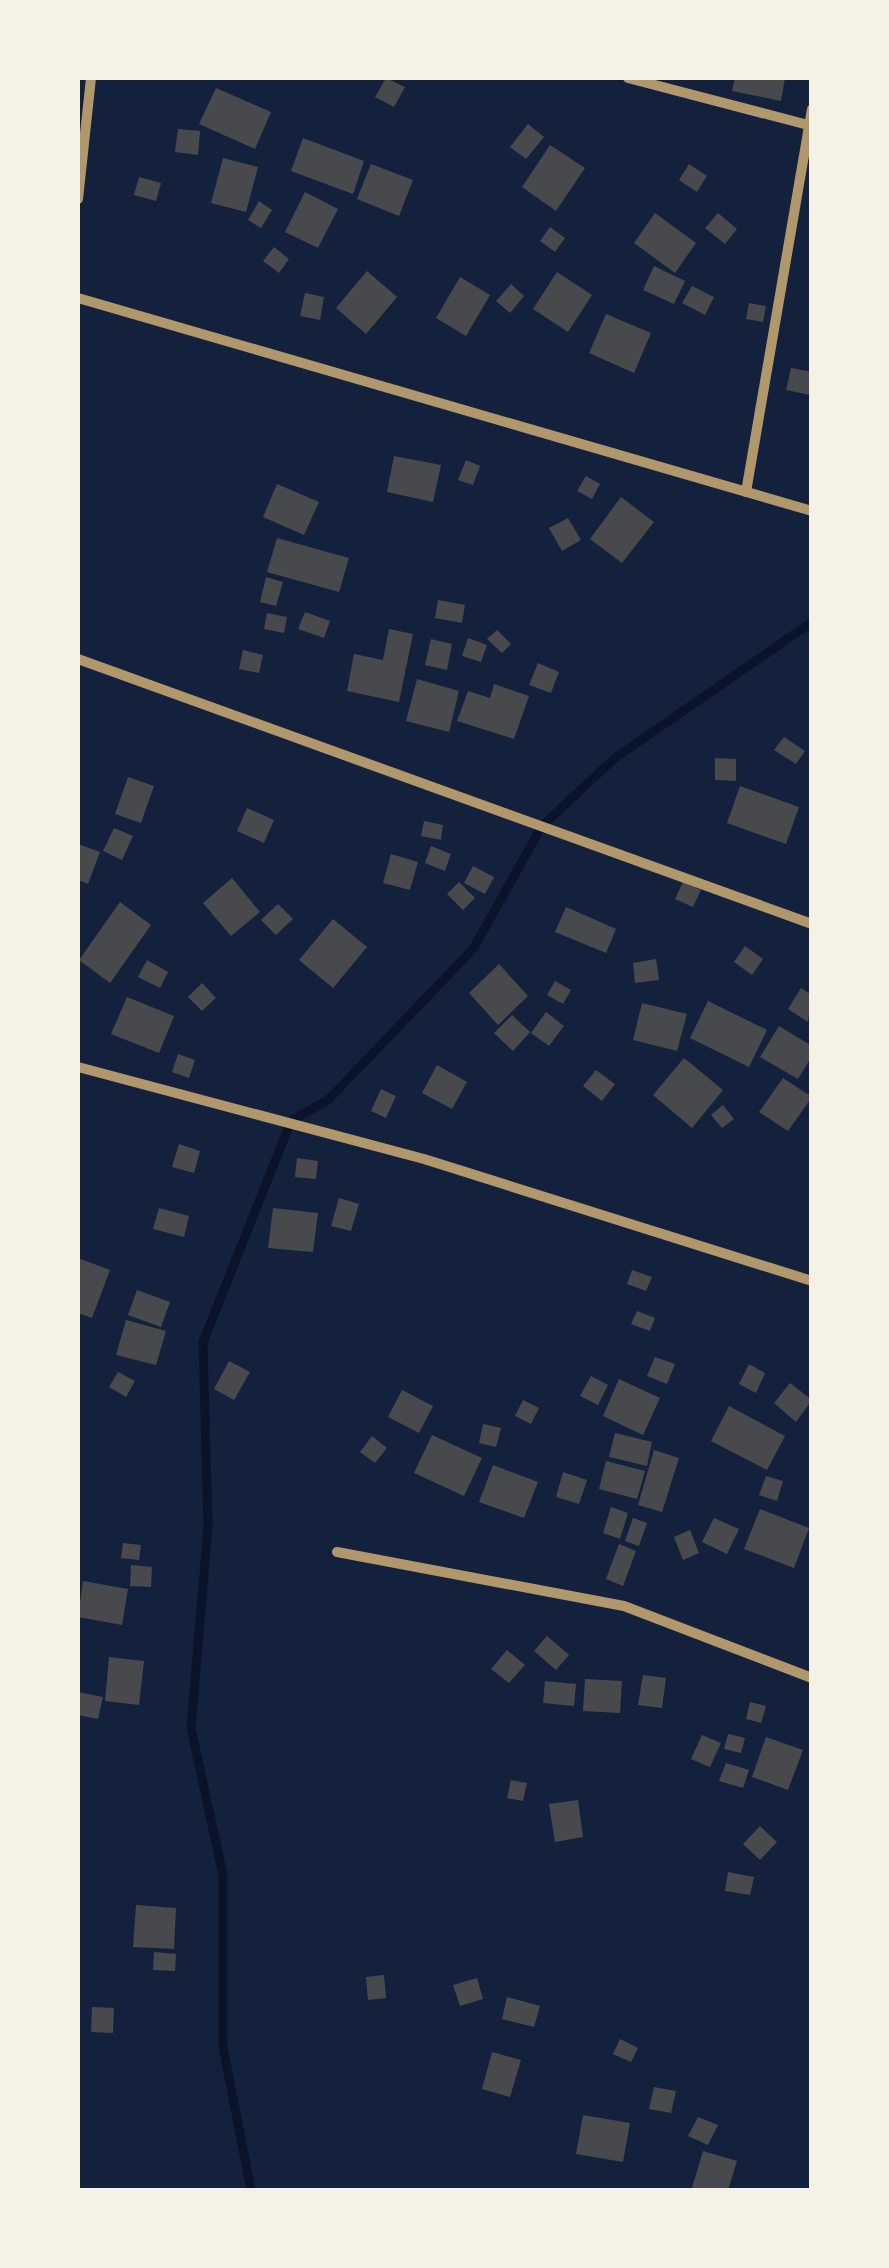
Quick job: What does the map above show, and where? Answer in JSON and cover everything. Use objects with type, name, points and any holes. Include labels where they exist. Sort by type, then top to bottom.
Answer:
[{"type":"street","points":[[78,199],[90,78]]},
{"type":"street","points":[[628,78],[810,126]]},
{"type":"street","points":[[746,492],[812,110]]},
{"type":"street","points":[[78,298],[812,510]]},
{"type":"street","points":[[78,659],[812,924]]},
{"type":"street","points":[[78,1067],[424,1159],[812,1281]]},
{"type":"street","points":[[337,1552],[624,1606],[812,1678]]},
{"type":"building","points":[[386,78],[405,87],[394,107],[375,97]]},
{"type":"building","points":[[735,78],[785,78],[781,101],[732,91]]},
{"type":"building","points":[[216,88],[271,112],[255,149],[199,124]]},
{"type":"building","points":[[528,124],[544,137],[526,159],[510,147]]},
{"type":"building","points":[[178,129],[200,131],[198,155],[175,152]]},
{"type":"building","points":[[303,138],[364,161],[353,194],[291,171]]},
{"type":"building","points":[[550,145],[585,168],[556,211],[522,187]]},
{"type":"building","points":[[223,158],[258,167],[246,212],[211,203]]},
{"type":"building","points":[[371,164],[413,180],[399,216],[357,199]]},
{"type":"building","points":[[689,164],[707,176],[697,192],[679,180]]},
{"type":"building","points":[[139,177],[161,183],[156,201],[134,195]]},
{"type":"building","points":[[305,192],[338,209],[318,248],[285,232]]},
{"type":"building","points":[[259,201],[272,210],[261,228],[248,220]]},
{"type":"building","points":[[655,213],[696,243],[675,273],[634,243]]},
{"type":"building","points":[[718,213],[737,229],[725,244],[705,228]]},
{"type":"building","points":[[550,227],[565,238],[555,252],[540,241]]},
{"type":"building","points":[[274,247],[289,259],[279,273],[263,261]]},
{"type":"building","points":[[654,266],[685,281],[674,304],[643,290]]},
{"type":"building","points":[[367,271],[397,297],[366,334],[336,308]]},
{"type":"building","points":[[557,272],[592,295],[568,332],[533,309]]},
{"type":"building","points":[[460,277],[490,295],[466,336],[436,318]]},
{"type":"building","points":[[511,284],[524,296],[510,313],[496,301]]},
{"type":"building","points":[[692,286],[714,297],[705,315],[682,303]]},
{"type":"building","points":[[305,293],[324,297],[320,320],[300,316]]},
{"type":"building","points":[[749,303],[766,306],[763,322],[746,319]]},
{"type":"building","points":[[606,314],[651,333],[634,373],[589,353]]},
{"type":"building","points":[[791,368],[812,372],[810,395],[786,390]]},
{"type":"building","points":[[394,456],[441,465],[433,502],[387,492]]},
{"type":"building","points":[[466,460],[480,466],[473,485],[458,480]]},
{"type":"building","points":[[586,476],[600,484],[592,499],[577,491]]},
{"type":"building","points":[[277,484],[319,502],[304,535],[263,517]]},
{"type":"building","points":[[621,497],[654,522],[622,563],[590,539]]},
{"type":"building","points":[[568,518],[581,540],[562,551],[549,528]]},
{"type":"building","points":[[277,538],[349,558],[339,592],[267,572]]},
{"type":"building","points":[[266,577],[283,582],[276,606],[260,602]]},
{"type":"building","points":[[438,600],[465,605],[462,623],[435,618]]},
{"type":"building","points":[[305,612],[330,621],[324,638],[298,629]]},
{"type":"building","points":[[267,613],[287,617],[284,633],[264,629]]},
{"type":"building","points":[[389,629],[413,634],[399,702],[347,691],[354,654],[383,660]]},
{"type":"building","points":[[497,630],[511,644],[502,653],[487,639]]},
{"type":"building","points":[[468,638],[487,645],[481,662],[462,656]]},
{"type":"building","points":[[431,639],[452,644],[447,670],[425,665]]},
{"type":"building","points":[[243,650],[263,655],[259,673],[239,669]]},
{"type":"building","points":[[538,663],[559,672],[551,693],[529,685]]},
{"type":"building","points":[[417,679],[459,691],[449,732],[406,721]]},
{"type":"building","points":[[494,684],[529,696],[514,739],[457,721],[468,691],[490,698]]},
{"type":"building","points":[[784,737],[805,751],[796,764],[774,750]]},
{"type":"building","points":[[715,758],[736,759],[736,781],[715,780]]},
{"type":"building","points":[[128,777],[154,786],[141,823],[115,814]]},
{"type":"building","points":[[740,786],[799,807],[786,844],[727,823]]},
{"type":"building","points":[[247,808],[274,820],[264,843],[237,831]]},
{"type":"building","points":[[424,821],[443,825],[441,840],[421,836]]},
{"type":"building","points":[[114,828],[133,836],[122,860],[103,851]]},
{"type":"building","points":[[78,844],[100,852],[88,884],[78,880]]},
{"type":"building","points":[[431,846],[451,854],[445,871],[425,863]]},
{"type":"building","points":[[391,854],[418,862],[410,890],[383,883]]},
{"type":"building","points":[[473,866],[494,877],[485,894],[464,883]]},
{"type":"building","points":[[232,878],[260,912],[231,936],[203,903]]},
{"type":"building","points":[[459,882],[475,898],[463,910],[447,894]]},
{"type":"building","points":[[683,882],[701,890],[693,907],[675,899]]},
{"type":"building","points":[[120,902],[151,925],[110,983],[79,960]]},
{"type":"building","points":[[278,904],[293,919],[276,935],[261,920]]},
{"type":"building","points":[[566,907],[616,929],[606,953],[555,932]]},
{"type":"building","points":[[333,919],[367,947],[333,988],[299,960]]},
{"type":"building","points":[[745,946],[763,959],[752,975],[734,962]]},
{"type":"building","points":[[656,959],[659,980],[635,983],[633,963]]},
{"type":"building","points":[[147,960],[168,972],[160,988],[138,977]]},
{"type":"building","points":[[499,964],[528,996],[498,1025],[469,993]]},
{"type":"building","points":[[555,981],[571,990],[563,1004],[547,995]]},
{"type":"building","points":[[202,983],[216,998],[202,1011],[188,997]]},
{"type":"building","points":[[801,988],[812,995],[808,1022],[788,1009]]},
{"type":"building","points":[[127,997],[174,1016],[159,1053],[111,1034]]},
{"type":"building","points":[[708,1001],[767,1030],[749,1067],[690,1038]]},
{"type":"building","points":[[642,1003],[687,1014],[677,1051],[633,1040]]},
{"type":"building","points":[[546,1012],[564,1026],[549,1046],[531,1033]]},
{"type":"building","points":[[512,1015],[530,1032],[513,1051],[494,1033]]},
{"type":"building","points":[[779,1026],[812,1046],[812,1056],[798,1079],[760,1057]]},
{"type":"building","points":[[178,1054],[195,1060],[189,1078],[172,1072]]},
{"type":"building","points":[[684,1058],[723,1090],[692,1128],[653,1095]]},
{"type":"building","points":[[437,1065],[467,1082],[452,1109],[422,1093]]},
{"type":"building","points":[[596,1070],[615,1084],[602,1101],[583,1086]]},
{"type":"building","points":[[783,1078],[812,1097],[788,1131],[759,1112]]},
{"type":"building","points":[[381,1089],[396,1096],[386,1118],[371,1111]]},
{"type":"building","points":[[723,1105],[734,1119],[722,1128],[711,1115]]},
{"type":"building","points":[[179,1144],[200,1151],[194,1173],[172,1167]]},
{"type":"building","points":[[297,1158],[318,1161],[316,1179],[295,1177]]},
{"type":"building","points":[[339,1198],[359,1204],[351,1231],[331,1226]]},
{"type":"building","points":[[159,1208],[189,1216],[184,1237],[153,1229]]},
{"type":"building","points":[[273,1208],[318,1213],[313,1252],[268,1248]]},
{"type":"building","points":[[78,1258],[110,1270],[92,1318],[78,1313]]},
{"type":"building","points":[[632,1270],[652,1277],[646,1291],[627,1284]]},
{"type":"building","points":[[137,1290],[170,1302],[161,1327],[128,1315]]},
{"type":"building","points":[[637,1311],[655,1318],[650,1331],[631,1324]]},
{"type":"building","points":[[126,1320],[166,1331],[156,1365],[116,1355]]},
{"type":"building","points":[[655,1357],[675,1364],[667,1384],[647,1376]]},
{"type":"building","points":[[229,1361],[250,1372],[234,1400],[214,1389]]},
{"type":"building","points":[[749,1364],[765,1373],[756,1393],[739,1384]]},
{"type":"building","points":[[118,1372],[135,1381],[126,1397],[109,1387]]},
{"type":"building","points":[[591,1376],[608,1385],[598,1405],[580,1396]]},
{"type":"building","points":[[619,1379],[660,1398],[643,1435],[603,1416]]},
{"type":"building","points":[[790,1383],[812,1400],[796,1422],[774,1403]]},
{"type":"building","points":[[402,1390],[433,1406],[419,1433],[388,1417]]},
{"type":"building","points":[[523,1400],[539,1408],[531,1424],[515,1416]]},
{"type":"building","points":[[729,1406],[785,1436],[767,1470],[711,1441]]},
{"type":"building","points":[[483,1424],[501,1428],[496,1447],[479,1443]]},
{"type":"building","points":[[615,1433],[652,1442],[647,1466],[609,1457]]},
{"type":"building","points":[[432,1435],[482,1458],[464,1496],[414,1473]]},
{"type":"building","points":[[372,1436],[387,1448],[375,1463],[360,1452]]},
{"type":"building","points":[[654,1450],[679,1458],[662,1512],[638,1505]]},
{"type":"building","points":[[606,1461],[645,1471],[637,1499],[599,1489]]},
{"type":"building","points":[[493,1465],[538,1482],[524,1518],[479,1502]]},
{"type":"building","points":[[563,1472],[587,1480],[579,1504],[556,1497]]},
{"type":"building","points":[[766,1476],[783,1481],[777,1501],[759,1495]]},
{"type":"building","points":[[611,1507],[628,1513],[620,1539],[603,1533]]},
{"type":"building","points":[[760,1509],[809,1528],[794,1568],[744,1549]]},
{"type":"building","points":[[633,1518],[647,1523],[639,1546],[625,1541]]},
{"type":"building","points":[[714,1518],[739,1529],[727,1554],[702,1542]]},
{"type":"building","points":[[690,1530],[699,1553],[683,1560],[674,1537]]},
{"type":"building","points":[[123,1543],[141,1545],[139,1560],[121,1558]]},
{"type":"building","points":[[619,1544],[636,1551],[623,1586],[606,1579]]},
{"type":"building","points":[[131,1565],[152,1567],[151,1587],[130,1586]]},
{"type":"building","points":[[83,1581],[128,1589],[122,1625],[78,1617]]},
{"type":"building","points":[[547,1636],[569,1655],[556,1670],[534,1651]]},
{"type":"building","points":[[507,1650],[525,1665],[509,1683],[491,1669]]},
{"type":"building","points":[[109,1657],[144,1661],[139,1705],[105,1701]]},
{"type":"building","points":[[643,1675],[666,1678],[662,1708],[638,1705]]},
{"type":"building","points":[[585,1679],[622,1681],[620,1713],[583,1711]]},
{"type":"building","points":[[545,1681],[576,1684],[574,1706],[543,1703]]},
{"type":"building","points":[[78,1692],[103,1697],[98,1719],[78,1715]]},
{"type":"building","points":[[750,1702],[766,1706],[761,1723],[746,1719]]},
{"type":"building","points":[[728,1734],[745,1738],[741,1753],[724,1749]]},
{"type":"building","points":[[702,1735],[721,1743],[710,1767],[691,1759]]},
{"type":"building","points":[[766,1737],[803,1750],[788,1790],[752,1777]]},
{"type":"building","points":[[726,1763],[749,1770],[743,1788],[719,1781]]},
{"type":"building","points":[[511,1780],[527,1783],[523,1801],[507,1798]]},
{"type":"building","points":[[578,1800],[583,1837],[555,1842],[549,1804]]},
{"type":"building","points":[[760,1826],[777,1842],[760,1860],[743,1844]]},
{"type":"building","points":[[728,1872],[754,1877],[750,1895],[725,1891]]},
{"type":"building","points":[[136,1905],[176,1908],[174,1949],[133,1947]]},
{"type":"building","points":[[154,1952],[176,1954],[175,1971],[153,1970]]},
{"type":"building","points":[[384,1975],[386,1998],[368,2000],[366,1977]]},
{"type":"building","points":[[477,1978],[483,1999],[460,2006],[453,1985]]},
{"type":"building","points":[[507,1997],[540,2006],[534,2027],[502,2019]]},
{"type":"building","points":[[92,2007],[114,2008],[113,2033],[91,2032]]},
{"type":"building","points":[[620,2039],[638,2048],[631,2062],[613,2054]]},
{"type":"building","points":[[492,2052],[521,2060],[510,2097],[482,2089]]},
{"type":"building","points":[[654,2087],[676,2091],[671,2113],[649,2109]]},
{"type":"building","points":[[583,2115],[630,2123],[623,2162],[576,2154]]},
{"type":"building","points":[[698,2117],[718,2125],[708,2145],[688,2136]]},
{"type":"building","points":[[703,2151],[737,2161],[728,2190],[692,2188]]},
{"type":"waterway","points":[[251,2190],[223,2047],[223,1875],[191,1728],[208,1526],[203,1342],[291,1121],[328,1100],[473,949],[542,826],[615,758],[812,622]]}]
